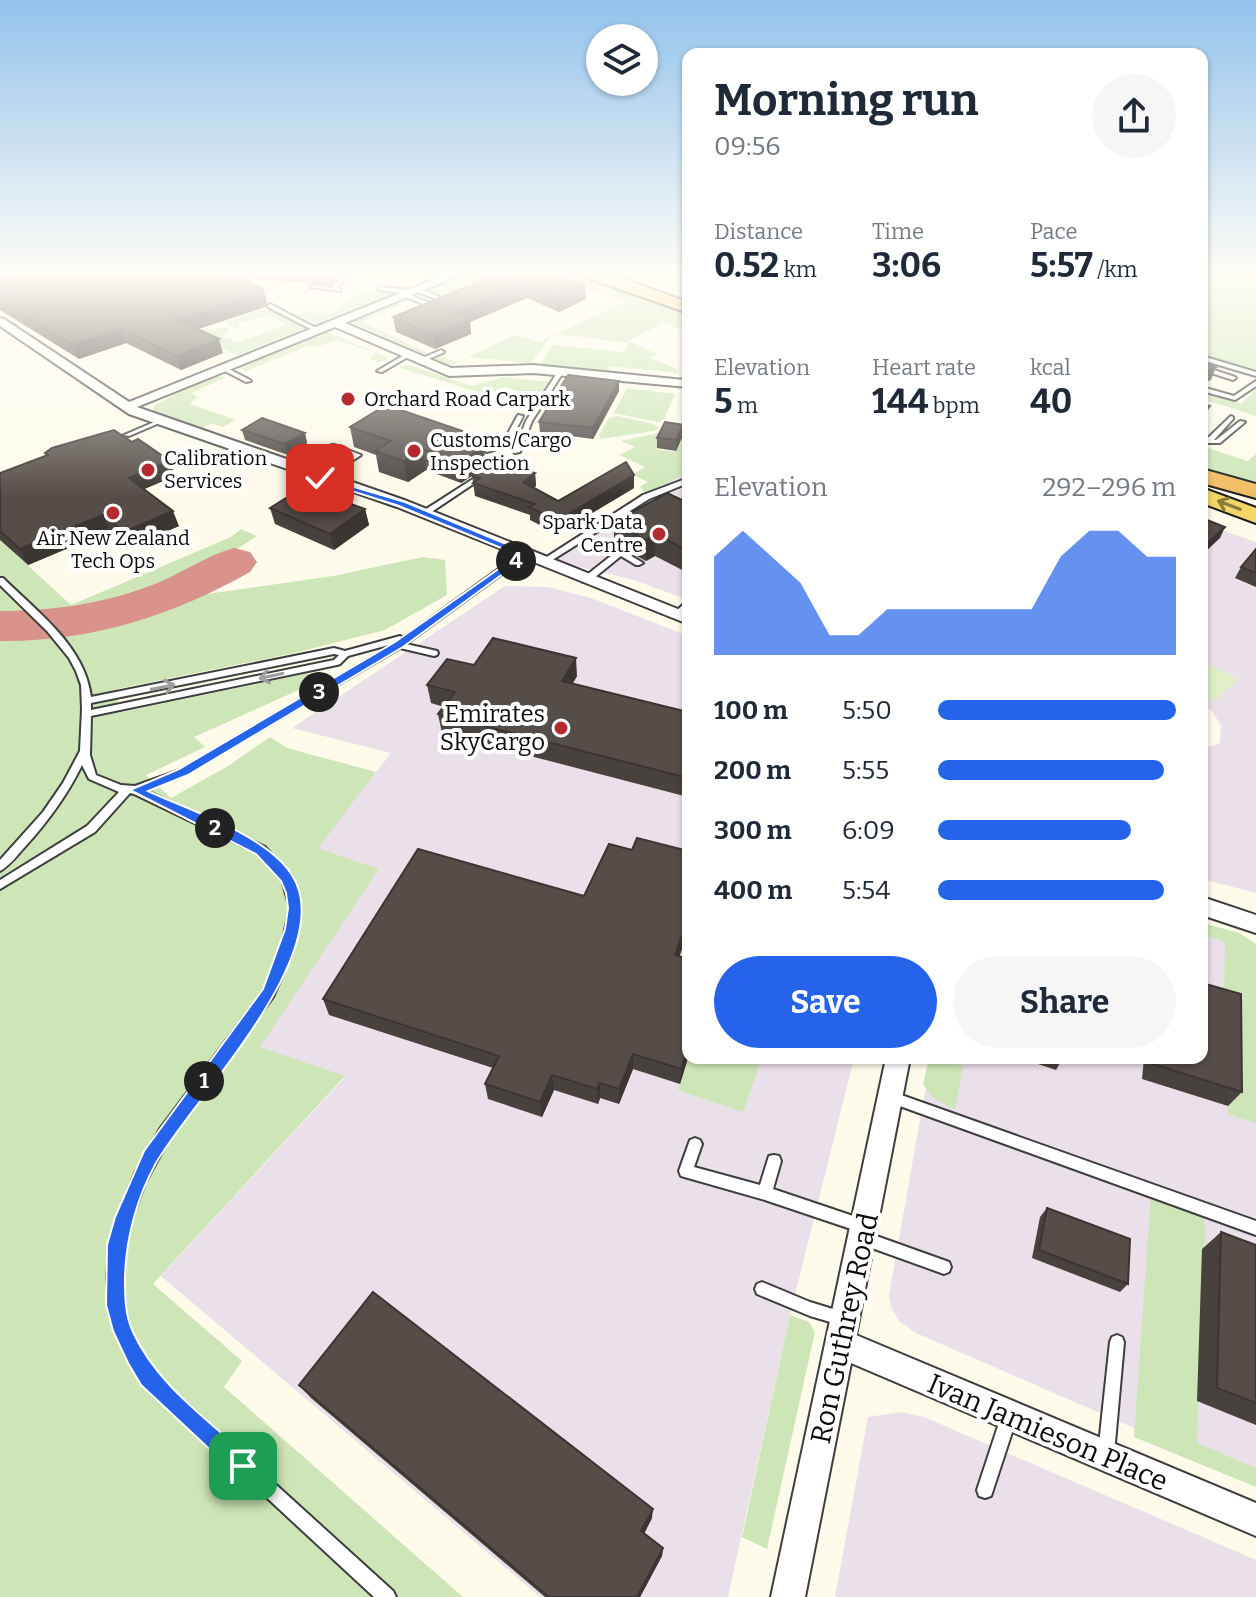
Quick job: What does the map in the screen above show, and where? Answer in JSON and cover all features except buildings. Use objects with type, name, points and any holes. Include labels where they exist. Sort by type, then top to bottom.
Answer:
[{"type":"main road","points":[[1208,478],[1256,492]]},
{"type":"main road","points":[[1208,497],[1256,516]]},
{"type":"street","points":[[43,348],[127,407],[424,513],[586,580],[682,612]]},
{"type":"street","points":[[127,407],[271,348]]},
{"type":"street","points":[[388,348],[456,373],[524,368],[682,379]]},
{"type":"street","points":[[1208,908],[1256,924]]},
{"type":"street","name":"Ron Guthrey Road","points":[[788,1597],[897,1064]]},
{"type":"street","name":"Ivan Jamieson Place","points":[[843,1331],[1010,1415],[1256,1520]]},
{"type":"lane","points":[[380,371],[441,352]]},
{"type":"lane","points":[[1208,360],[1256,374]]},
{"type":"lane","points":[[221,367],[248,381]]},
{"type":"lane","points":[[1208,370],[1233,378]]},
{"type":"lane","points":[[517,452],[529,421],[561,371]]},
{"type":"lane","points":[[1208,391],[1235,398],[1256,383]]},
{"type":"lane","points":[[488,451],[510,436],[520,416]]},
{"type":"lane","points":[[1208,440],[1231,418]]},
{"type":"lane","points":[[127,435],[161,421]]},
{"type":"lane","points":[[1208,441],[1218,442],[1242,422]]},
{"type":"lane","points":[[320,478],[358,455],[333,446]]},
{"type":"lane","points":[[223,465],[250,453]]},
{"type":"lane","points":[[424,513],[503,462]]},
{"type":"lane","points":[[543,562],[646,497],[682,482]]},
{"type":"lane","points":[[586,580],[620,553],[639,563]]},
{"type":"lane","points":[[0,885],[81,837],[131,790],[183,772],[399,645],[525,554]]},
{"type":"lane","points":[[0,580],[70,652],[85,684],[84,753],[92,777],[131,790],[261,850],[287,878],[295,908],[286,953],[269,993],[150,1157],[124,1217],[117,1245],[114,1273],[116,1305],[122,1331],[148,1378],[387,1597]]},
{"type":"lane","points":[[86,714],[337,662],[345,654],[417,633]]},
{"type":"lane","points":[[399,645],[434,653]]},
{"type":"lane","points":[[86,701],[334,651],[345,654]]},
{"type":"lane","points":[[0,867],[47,814],[72,779],[84,753]]},
{"type":"lane","points":[[890,1097],[1256,1228]]},
{"type":"lane","points":[[695,1144],[686,1171],[765,1193],[944,1267]]},
{"type":"lane","points":[[765,1193],[774,1161]]},
{"type":"lane","points":[[762,1289],[810,1309],[843,1331]]},
{"type":"lane","points":[[1106,1456],[1117,1342]]},
{"type":"lane","points":[[985,1490],[1010,1415]]},
{"type":"shaded area","points":[[682,474],[682,598],[634,580],[543,558]]},
{"type":"shaded area","points":[[1208,525],[1256,542],[1256,893],[1208,881],[1208,747],[1220,743],[1221,725],[1208,708]]},
{"type":"shaded area","points":[[505,586],[548,587],[591,598],[682,634],[682,1064],[853,1064],[790,1315],[728,1597],[540,1597],[161,1276],[345,1077],[259,1047],[379,869],[317,848],[391,753],[292,728]]},
{"type":"shaded area","points":[[1208,926],[1236,934],[1256,950],[1256,1481],[916,1333],[899,1321],[891,1307],[889,1295],[930,1064],[1208,1064]]},
{"type":"shaded area","points":[[902,1412],[924,1417],[1256,1560],[1256,1597],[835,1597],[868,1417]]},
{"type":"green space","points":[[221,348],[256,348],[237,355]]},
{"type":"green space","points":[[283,348],[304,348],[246,371],[235,366]]},
{"type":"green space","points":[[359,348],[364,348],[388,358],[380,363],[370,359],[376,353]]},
{"type":"green space","points":[[407,348],[416,348],[430,354],[424,355]]},
{"type":"green space","points":[[488,348],[542,348],[531,363],[468,357],[452,366],[434,360],[441,356],[457,362]]},
{"type":"green space","points":[[551,348],[624,352],[626,348],[643,348],[657,354],[649,358],[675,368],[678,373],[610,366],[608,370],[600,372],[540,365]]},
{"type":"green space","points":[[1208,348],[1256,348],[1256,372],[1208,358]]},
{"type":"green space","points":[[409,365],[472,386],[503,377],[550,382],[530,414],[523,412],[528,408],[515,404],[528,394],[504,387],[490,396],[398,367]]},
{"type":"green space","points":[[217,374],[225,378],[191,393],[197,397],[190,404],[236,420],[223,427],[211,423],[201,429],[153,411],[154,406],[199,380]]},
{"type":"green space","points":[[627,388],[675,394],[664,419],[658,422],[614,413]]},
{"type":"green space","points":[[1256,389],[1256,416],[1208,401],[1208,393],[1241,404]]},
{"type":"green space","points":[[617,416],[654,424],[659,428],[601,439],[599,435],[609,418]]},
{"type":"green space","points":[[672,430],[665,433],[657,449],[675,452],[682,432],[682,475],[646,494],[640,487],[648,482],[633,475],[645,467],[619,455],[635,447],[621,441]]},
{"type":"green space","points":[[1208,448],[1248,461],[1256,454],[1256,483],[1208,470]]},
{"type":"green space","points":[[241,529],[257,536],[212,565],[159,592],[79,618],[85,627],[105,625],[178,598],[333,576],[423,557],[445,560],[447,595],[385,630],[294,653],[117,689],[118,713],[299,675],[311,673],[315,676],[314,682],[301,689],[194,737],[205,747],[146,775],[171,798],[228,766],[270,737],[287,748],[376,772],[318,848],[379,869],[260,1047],[345,1076],[153,1284],[242,1361],[224,1387],[463,1597],[0,1597],[0,540],[71,605],[231,537]]},
{"type":"green space","points":[[1212,665],[1239,679],[1214,702],[1208,699],[1208,669]]},
{"type":"green space","points":[[1208,924],[1239,933],[1256,944],[1256,1123],[1228,1114],[1225,942],[1208,936]]},
{"type":"green space","points":[[686,1064],[760,1064],[743,1112],[678,1090]]},
{"type":"green space","points":[[928,1064],[963,1066],[955,1110],[932,1097],[923,1084]]},
{"type":"green space","points":[[1151,1194],[1196,1210],[1205,1221],[1197,1443],[1256,1468],[1256,1487],[1134,1437]]},
{"type":"green space","points":[[790,1315],[809,1322],[815,1332],[767,1549],[742,1537]]},
{"type":"taxiway","points":[[0,626],[62,624],[122,612],[179,591],[234,562]]},
{"type":"place","name":"Orchard Road Carpark","points":[[348,399]]},
{"type":"place","name":"Customs/Cargo Inspection","points":[[414,451]]},
{"type":"place","name":"Calibration Services","points":[[148,470]]},
{"type":"place","name":"Air New Zealand Tech Ops","points":[[113,513]]},
{"type":"place","name":"Spark Data Centre","points":[[659,534]]},
{"type":"place","name":"Emirates SkyCargo","points":[[561,728]]},
{"type":"route","points":[[243,1466],[148,1378],[122,1331],[114,1273],[124,1217],[150,1157],[269,993],[278,974],[292,929],[295,908],[293,893],[287,878],[261,850],[136,790],[164,782],[183,772],[399,645],[525,554],[402,504],[320,478]]}]
